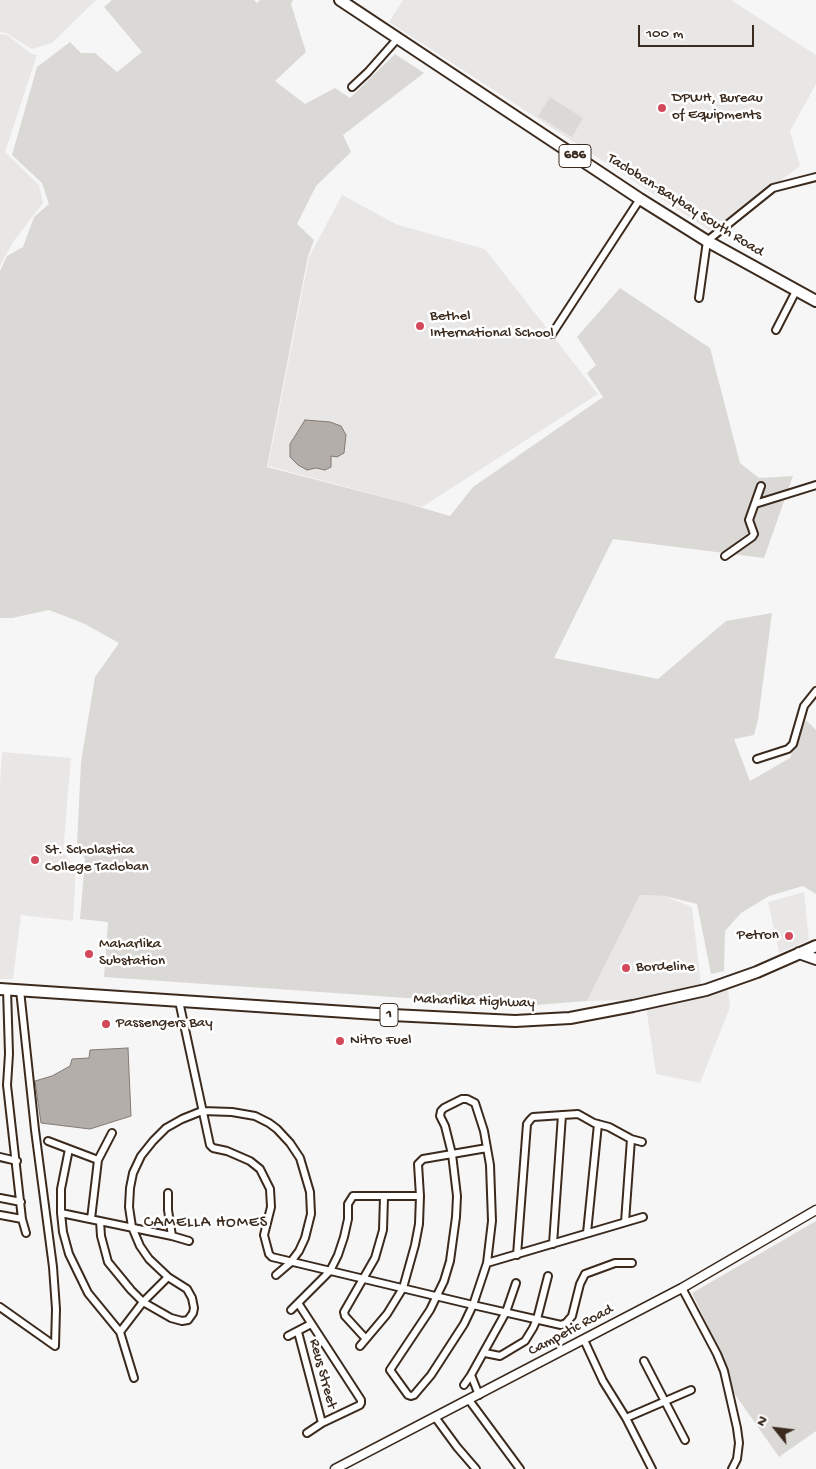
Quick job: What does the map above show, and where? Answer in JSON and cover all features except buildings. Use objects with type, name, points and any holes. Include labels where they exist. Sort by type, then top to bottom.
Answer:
[{"type":"main road","name":"Tacloban-Baybay South Road","points":[[340,0],[640,199],[707,241],[816,300]]},
{"type":"main road","name":"Maharlika Highway","points":[[3,989],[392,1015],[505,1020],[570,1018],[706,990],[756,972],[816,946]]},
{"type":"main road","points":[[799,953],[816,959]]},
{"type":"street","points":[[352,87],[398,38]]},
{"type":"street","points":[[700,298],[707,241],[773,188],[816,177]]},
{"type":"street","points":[[552,334],[640,199]]},
{"type":"street","points":[[776,330],[796,290]]},
{"type":"street","points":[[755,504],[816,485]]},
{"type":"street","points":[[726,556],[754,534],[749,520],[761,486]]},
{"type":"street","points":[[757,759],[788,750],[792,744],[804,706],[816,691]]},
{"type":"street","points":[[3,989],[9,1054],[4,1084],[17,1161],[22,1219],[26,1233]]},
{"type":"street","points":[[0,1306],[55,1346],[56,1309],[52,1267],[34,1130],[20,990]]},
{"type":"street","points":[[179,1000],[211,1147],[242,1156],[255,1164],[264,1176],[270,1189],[271,1197],[271,1207],[264,1235],[269,1254],[276,1259],[561,1325],[566,1323],[572,1316],[580,1284],[585,1274],[615,1263],[632,1263]]},
{"type":"street","points":[[462,1099],[467,1099],[475,1103],[480,1114],[491,1172],[491,1238],[487,1263],[473,1305],[453,1342],[431,1376],[411,1396],[408,1395],[390,1370],[438,1296],[450,1261],[457,1196],[452,1154],[445,1126],[440,1116],[441,1111],[462,1099]]},
{"type":"street","points":[[100,1221],[101,1236],[108,1262],[130,1290],[144,1302],[171,1318],[182,1321],[188,1320],[193,1313],[192,1298],[187,1288],[168,1277],[150,1259],[140,1246],[132,1227],[129,1207],[133,1173],[141,1156],[166,1128],[182,1119],[202,1111],[242,1113],[254,1116],[269,1123],[286,1138],[300,1158],[310,1192],[311,1214],[304,1238],[290,1262],[276,1275]]},
{"type":"street","points":[[517,1255],[527,1124],[533,1118],[578,1114],[631,1139],[642,1142]]},
{"type":"street","points":[[553,1244],[562,1115]]},
{"type":"street","points":[[587,1233],[598,1124]]},
{"type":"street","points":[[91,1219],[98,1160],[112,1133]]},
{"type":"street","points":[[625,1222],[631,1139]]},
{"type":"street","points":[[48,1141],[98,1160]]},
{"type":"street","points":[[360,1346],[387,1314],[403,1288],[419,1224],[418,1164],[423,1159],[487,1148]]},
{"type":"street","points":[[69,1149],[61,1190],[63,1232],[69,1254],[81,1281],[96,1305],[120,1332],[134,1378]]},
{"type":"street","points":[[0,1157],[17,1161]]},
{"type":"street","points":[[168,1193],[168,1210],[172,1236]]},
{"type":"street","points":[[291,1310],[330,1271],[344,1236],[350,1200],[353,1196],[420,1196]]},
{"type":"street","points":[[366,1340],[345,1316],[344,1312],[375,1258],[383,1230],[384,1197]]},
{"type":"street","points":[[0,1198],[21,1202]]},
{"type":"street","name":"Campetic Road","points":[[335,1469],[682,1288],[816,1210]]},
{"type":"street","points":[[61,1213],[189,1241]]},
{"type":"street","points":[[0,1215],[22,1219]]},
{"type":"street","points":[[487,1263],[643,1218]]},
{"type":"street","points":[[485,1353],[495,1356],[506,1354],[526,1340],[537,1319],[548,1276]]},
{"type":"street","points":[[120,1332],[144,1302],[168,1277]]},
{"type":"street","points":[[464,1386],[485,1353],[506,1312],[516,1283]]},
{"type":"street","points":[[682,1288],[724,1371],[739,1443],[737,1458],[732,1469]]},
{"type":"street","points":[[298,1303],[361,1400],[360,1405],[322,1423],[307,1433]]},
{"type":"street","points":[[288,1336],[311,1324]]},
{"type":"street","name":"Reus Street","points":[[298,1332],[322,1423]]},
{"type":"street","points":[[584,1340],[603,1380],[626,1418],[652,1469]]},
{"type":"street","points":[[644,1361],[685,1440]]},
{"type":"street","points":[[471,1375],[478,1395]]},
{"type":"street","points":[[626,1418],[692,1390]]},
{"type":"street","points":[[469,1400],[520,1469]]},
{"type":"street","points":[[435,1417],[476,1469]]},
{"type":"shaded area","points":[[0,0],[96,0],[52,43],[32,49],[6,33],[0,32]]},
{"type":"shaded area","points":[[112,0],[254,0],[257,3],[260,0],[293,0],[291,4],[306,52],[275,81],[305,104],[335,88],[350,98],[395,54],[424,73],[343,135],[351,152],[316,186],[297,224],[314,240],[308,256],[267,467],[450,516],[473,487],[603,397],[587,373],[596,365],[577,337],[620,288],[710,348],[740,463],[759,478],[793,476],[764,558],[613,539],[554,658],[658,679],[726,621],[772,613],[758,720],[754,735],[734,739],[750,781],[790,758],[806,720],[816,730],[816,894],[803,886],[769,896],[741,913],[725,931],[724,971],[711,974],[697,904],[665,896],[640,895],[587,1001],[522,1006],[104,977],[108,922],[80,919],[85,859],[77,844],[81,762],[95,677],[119,643],[85,624],[49,610],[12,618],[0,618],[0,271],[7,256],[23,247],[34,217],[49,204],[42,183],[12,155],[37,67],[70,42],[81,53],[95,53],[117,72],[142,52],[104,7]]},
{"type":"shaded area","name":"DPWH, Bureau of Equipments","points":[[403,0],[731,0],[816,55],[816,84],[790,131],[800,166],[712,232],[389,22]]},
{"type":"shaded area","points":[[0,34],[7,35],[32,54],[37,55],[5,152],[39,185],[43,203],[13,242],[0,266]]},
{"type":"shaded area","points":[[550,97],[583,118],[572,137],[538,116]]},
{"type":"shaded area","name":"Bethel International School","points":[[342,195],[398,225],[485,249],[598,394],[422,507],[268,466],[309,257]]},
{"type":"shaded area","points":[[305,420],[330,422],[341,426],[346,435],[344,453],[337,457],[331,456],[331,467],[325,470],[316,468],[307,470],[290,457],[290,444]]},
{"type":"shaded area","name":"St. Scholastica College Tacloban","points":[[2,752],[71,758],[63,852],[76,868],[73,921],[21,915],[13,979],[0,979],[0,783]]},
{"type":"shaded area","points":[[804,892],[809,940],[779,953],[768,902]]},
{"type":"shaded area","points":[[640,895],[665,896],[692,907],[701,985],[727,978],[730,1007],[700,1083],[656,1074],[645,1000],[587,1001]]},
{"type":"shaded area","points":[[128,1048],[131,1116],[90,1129],[41,1123],[35,1081],[52,1076],[70,1066],[72,1059],[89,1058],[90,1050]]},
{"type":"shaded area","points":[[816,1221],[816,1431],[779,1457],[729,1386],[720,1352],[692,1293]]},
{"type":"place","name":"DPWH, Bureau of Equipments","points":[[662,108]]},
{"type":"place","name":"Bethel International School","points":[[420,326]]},
{"type":"place","name":"St. Scholastica College Tacloban","points":[[35,860]]},
{"type":"place","name":"Petron","points":[[789,936]]},
{"type":"place","name":"Maharlika Substation","points":[[89,954]]},
{"type":"place","name":"Bordeline","points":[[626,968]]},
{"type":"place","name":"Passengers Bay","points":[[106,1024]]},
{"type":"place","name":"Nitro Fuel","points":[[340,1041]]},
{"type":"district","name":"CAMELLA HOMES","points":[[206,1224]]}]
